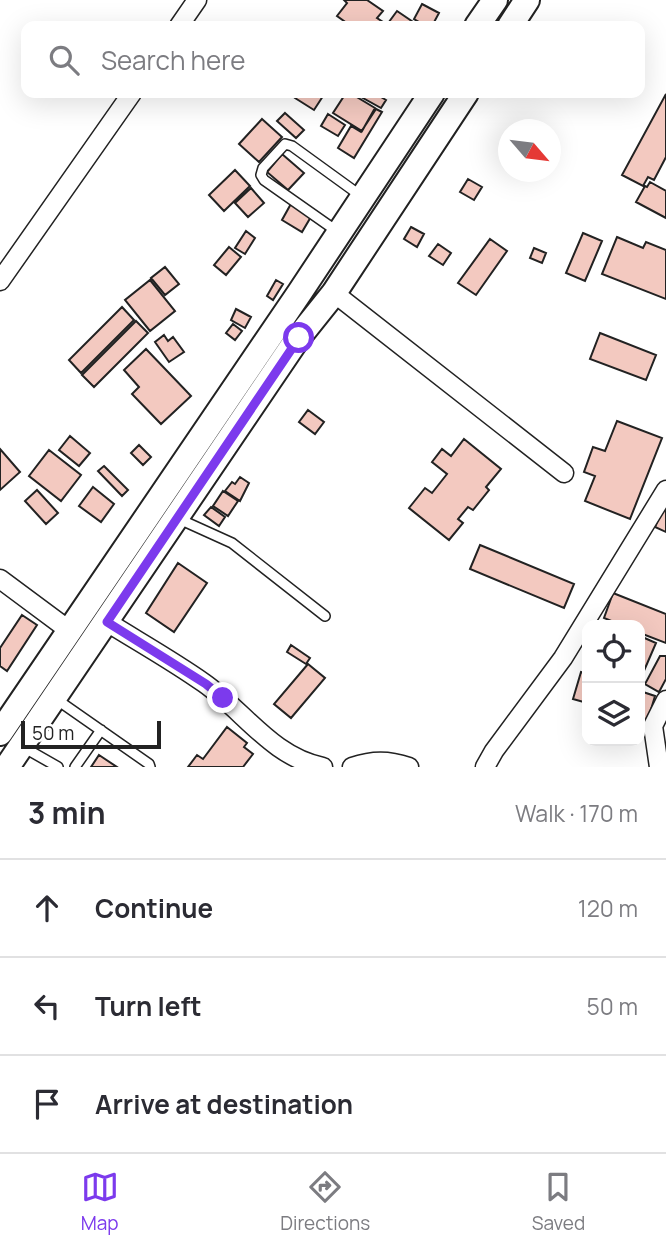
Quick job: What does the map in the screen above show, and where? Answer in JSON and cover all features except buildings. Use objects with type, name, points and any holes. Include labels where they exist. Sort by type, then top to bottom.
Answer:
[{"type":"main road","points":[[480,21],[495,0]]},
{"type":"main road","points":[[513,21],[527,0]]},
{"type":"main road","points":[[0,733],[429,98]]},
{"type":"main road","points":[[7,767],[299,338],[334,293],[463,98]]},
{"type":"street","points":[[182,21],[197,0]]},
{"type":"street","points":[[0,281],[128,98]]},
{"type":"street","points":[[334,293],[564,473]]},
{"type":"street","points":[[485,767],[563,658],[666,490]]},
{"type":"street","points":[[0,579],[70,631]]},
{"type":"street","points":[[107,622],[206,684],[279,748],[311,765],[323,767]]},
{"type":"street","points":[[659,767],[653,726],[666,700]]},
{"type":"street","points":[[352,767],[370,761],[390,761],[410,767]]},
{"type":"lane","points":[[339,233],[264,180],[261,175],[263,168],[285,144],[292,146],[362,197]]},
{"type":"lane","points":[[177,518],[232,543],[326,616]]},
{"type":"lane","points":[[55,698],[150,767]]},
{"type":"lane","points":[[75,767],[101,730]]},
{"type":"lane","points":[[22,746],[58,767]]},
{"type":"route","points":[[223,698],[206,684],[107,622],[299,338]]}]
